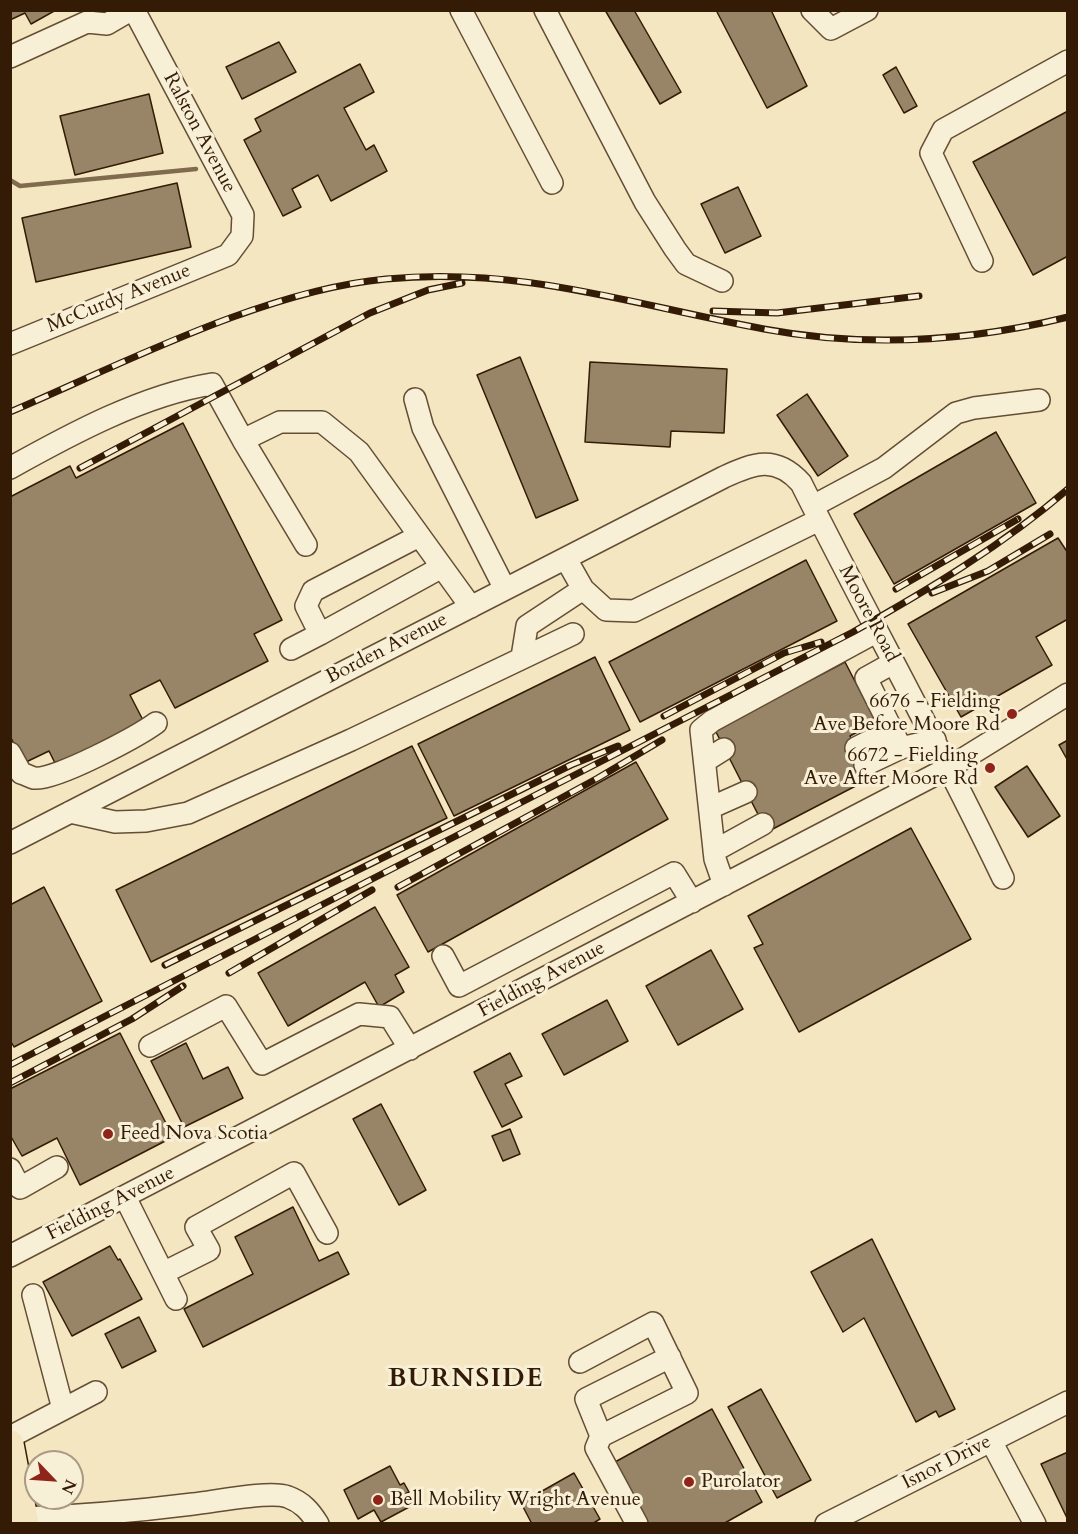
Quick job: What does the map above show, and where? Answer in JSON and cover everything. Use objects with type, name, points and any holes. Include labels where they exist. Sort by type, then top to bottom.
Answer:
[{"type":"main road","points":[[10,1444],[24,1521]]},
{"type":"street","points":[[10,57],[96,17],[107,24],[132,10]]},
{"type":"street","name":"Ralston Avenue","points":[[132,10],[243,215],[242,236],[228,255]]},
{"type":"street","points":[[461,10],[552,183]]},
{"type":"street","points":[[545,10],[645,202],[663,230],[686,264],[722,281]]},
{"type":"street","points":[[812,10],[831,28],[867,10]]},
{"type":"street","points":[[982,261],[932,153],[942,130],[1068,61]]},
{"type":"street","name":"McCurdy Avenue","points":[[10,344],[228,255]]},
{"type":"street","points":[[10,468],[84,430],[178,389],[212,384],[306,545]]},
{"type":"street","points":[[415,399],[423,428],[505,589]]},
{"type":"street","points":[[566,559],[583,589],[606,610],[634,610],[816,513],[884,468],[956,413],[974,408],[1040,400]]},
{"type":"street","points":[[243,440],[280,422],[322,422],[359,452],[471,607]]},
{"type":"street","name":"Borden Avenue","points":[[10,843],[724,477],[746,467],[766,463]]},
{"type":"street","name":"Moore Road","points":[[766,463],[791,472],[801,483],[876,632],[950,767],[1003,878]]},
{"type":"street","points":[[320,634],[306,606],[313,591],[419,536]]},
{"type":"street","points":[[291,649],[442,567]]},
{"type":"street","points":[[522,657],[527,626],[583,589]]},
{"type":"street","points":[[724,885],[714,851],[701,730],[712,721],[876,632]]},
{"type":"street","points":[[70,812],[115,822],[146,821],[188,813],[351,740],[573,634]]},
{"type":"street","points":[[893,663],[866,678],[896,739]]},
{"type":"street","name":"Fielding Avenue","points":[[10,1256],[950,767],[1068,694]]},
{"type":"street","points":[[10,753],[21,773],[35,778],[64,770],[141,734],[156,723]]},
{"type":"street","points":[[860,756],[896,739],[935,740]]},
{"type":"street","points":[[705,761],[724,749]]},
{"type":"street","points":[[710,808],[746,792]]},
{"type":"street","points":[[714,851],[763,824]]},
{"type":"street","points":[[443,956],[459,986],[674,873],[692,902]]},
{"type":"street","points":[[150,1046],[226,1006],[262,1064],[358,1014],[390,1017],[410,1049]]},
{"type":"street","points":[[10,1169],[20,1188],[57,1167]]},
{"type":"street","points":[[163,1273],[209,1250],[196,1227],[294,1173],[327,1233]]},
{"type":"street","points":[[125,1197],[176,1299]]},
{"type":"street","points":[[33,1295],[63,1409]]},
{"type":"street","points":[[580,1362],[653,1323],[687,1394],[601,1436],[596,1448],[637,1524]]},
{"type":"street","points":[[601,1436],[586,1399],[670,1357]]},
{"type":"street","points":[[10,1437],[96,1392]]},
{"type":"street","name":"Isnor Drive","points":[[826,1524],[1068,1402]]},
{"type":"street","points":[[991,1441],[1035,1524]]},
{"type":"street","points":[[24,1521],[270,1495],[286,1496],[308,1508],[318,1524]]},
{"type":"building","points":[[10,10],[56,10],[31,24],[25,13],[10,20]]},
{"type":"building","points":[[605,10],[634,10],[681,92],[660,104]]},
{"type":"building","points":[[716,10],[771,10],[807,86],[767,108]]},
{"type":"building","points":[[279,42],[296,72],[242,99],[226,67]]},
{"type":"building","points":[[360,64],[374,92],[344,108],[366,150],[374,145],[387,171],[331,201],[318,175],[292,189],[301,207],[283,216],[244,140],[261,131],[255,119]]},
{"type":"building","points":[[896,67],[917,106],[904,113],[883,75]]},
{"type":"building","points":[[149,94],[163,153],[75,175],[60,116]]},
{"type":"building","points":[[1068,111],[1068,256],[1033,275],[973,162]]},
{"type":"building","points":[[177,183],[191,247],[36,282],[22,218]]},
{"type":"building","points":[[738,187],[761,236],[725,253],[701,204]]},
{"type":"building","points":[[520,357],[578,500],[536,518],[477,375]]},
{"type":"building","points":[[590,362],[727,369],[724,433],[671,431],[670,447],[585,442]]},
{"type":"building","points":[[807,394],[848,456],[818,476],[777,415]]},
{"type":"building","points":[[183,423],[282,620],[254,634],[268,661],[175,708],[160,680],[130,695],[145,724],[58,769],[49,751],[24,763],[10,736],[10,497],[70,466],[76,478]]},
{"type":"building","points":[[996,432],[1036,503],[894,584],[854,514]]},
{"type":"building","points":[[1058,538],[1068,553],[1068,619],[1036,637],[1052,665],[961,717],[908,624]]},
{"type":"building","points":[[806,560],[837,621],[640,722],[609,662]]},
{"type":"building","points":[[595,657],[630,730],[454,816],[418,744]]},
{"type":"building","points":[[845,662],[876,722],[850,736],[871,778],[767,832],[715,730]]},
{"type":"building","points":[[1068,740],[1068,761],[1059,745]]},
{"type":"building","points":[[412,746],[447,818],[151,962],[116,890]]},
{"type":"building","points":[[636,762],[668,819],[428,952],[397,895]]},
{"type":"building","points":[[1027,766],[1060,816],[1028,837],[995,787]]},
{"type":"building","points":[[911,828],[971,939],[799,1032],[754,948],[763,944],[748,916]]},
{"type":"building","points":[[44,887],[102,1001],[14,1047],[10,1040],[10,905]]},
{"type":"building","points":[[375,907],[409,967],[395,975],[404,992],[379,1007],[365,982],[288,1026],[258,973]]},
{"type":"building","points":[[711,950],[743,1009],[678,1045],[646,986]]},
{"type":"building","points":[[607,1000],[628,1041],[564,1075],[542,1034]]},
{"type":"building","points":[[120,1033],[173,1137],[80,1185],[57,1138],[22,1156],[10,1135],[10,1089]]},
{"type":"building","points":[[186,1043],[203,1079],[228,1067],[243,1098],[184,1127],[151,1061]]},
{"type":"building","points":[[510,1053],[522,1076],[505,1084],[522,1117],[502,1127],[474,1072]]},
{"type":"building","points":[[381,1104],[426,1190],[399,1205],[353,1119]]},
{"type":"building","points":[[510,1129],[520,1154],[503,1161],[492,1136]]},
{"type":"building","points":[[293,1207],[319,1261],[338,1252],[349,1274],[203,1347],[184,1309],[253,1274],[235,1237]]},
{"type":"building","points":[[872,1239],[955,1409],[939,1417],[936,1411],[916,1422],[864,1318],[843,1332],[811,1272]]},
{"type":"building","points":[[110,1246],[118,1260],[120,1259],[142,1299],[72,1336],[43,1282]]},
{"type":"building","points":[[139,1317],[156,1351],[122,1368],[105,1334]]},
{"type":"building","points":[[761,1389],[811,1480],[777,1498],[728,1407]]},
{"type":"building","name":"Purolator","points":[[712,1409],[762,1502],[723,1524],[648,1524],[615,1462]]},
{"type":"building","points":[[1068,1452],[1068,1520],[1041,1464]]},
{"type":"building","name":"Bell Mobility Wright Avenue","points":[[390,1466],[400,1485],[404,1483],[409,1492],[405,1494],[411,1506],[381,1522],[374,1510],[358,1519],[344,1490]]},
{"type":"building","points":[[574,1473],[600,1519],[592,1524],[532,1524],[521,1503]]},
{"type":"waterway","points":[[10,180],[20,186],[196,169]]},
{"type":"railway","points":[[10,412],[146,352],[243,313],[340,286],[386,279],[436,276],[531,283],[623,299],[764,329],[840,339],[916,340],[954,337],[1068,317]]},
{"type":"railway","points":[[80,468],[370,313],[428,290],[462,283]]},
{"type":"railway","points":[[713,311],[777,313],[919,296]]},
{"type":"railway","points":[[10,1065],[853,632],[964,566],[1018,529],[1068,489]]},
{"type":"railway","points":[[896,589],[1018,519]]},
{"type":"railway","points":[[932,593],[988,571],[1050,534]]},
{"type":"railway","points":[[664,716],[784,653],[821,642]]},
{"type":"railway","points":[[398,887],[598,778],[662,740]]},
{"type":"railway","points":[[165,965],[571,765],[618,746]]},
{"type":"railway","points":[[229,973],[372,890]]},
{"type":"railway","points":[[10,1083],[132,1019],[183,986]]},
{"type":"place","name":"6676 - Fielding Ave Before Moore Rd","points":[[1012,714]]},
{"type":"place","name":"6672 - Fielding Ave After Moore Rd","points":[[990,768]]},
{"type":"place","name":"Feed Nova Scotia","points":[[108,1134]]},
{"type":"place","name":"Purolator","points":[[689,1482]]},
{"type":"place","name":"Bell Mobility Wright Avenue","points":[[378,1500]]},
{"type":"district","name":"BURNSIDE","points":[[466,1380]]}]
